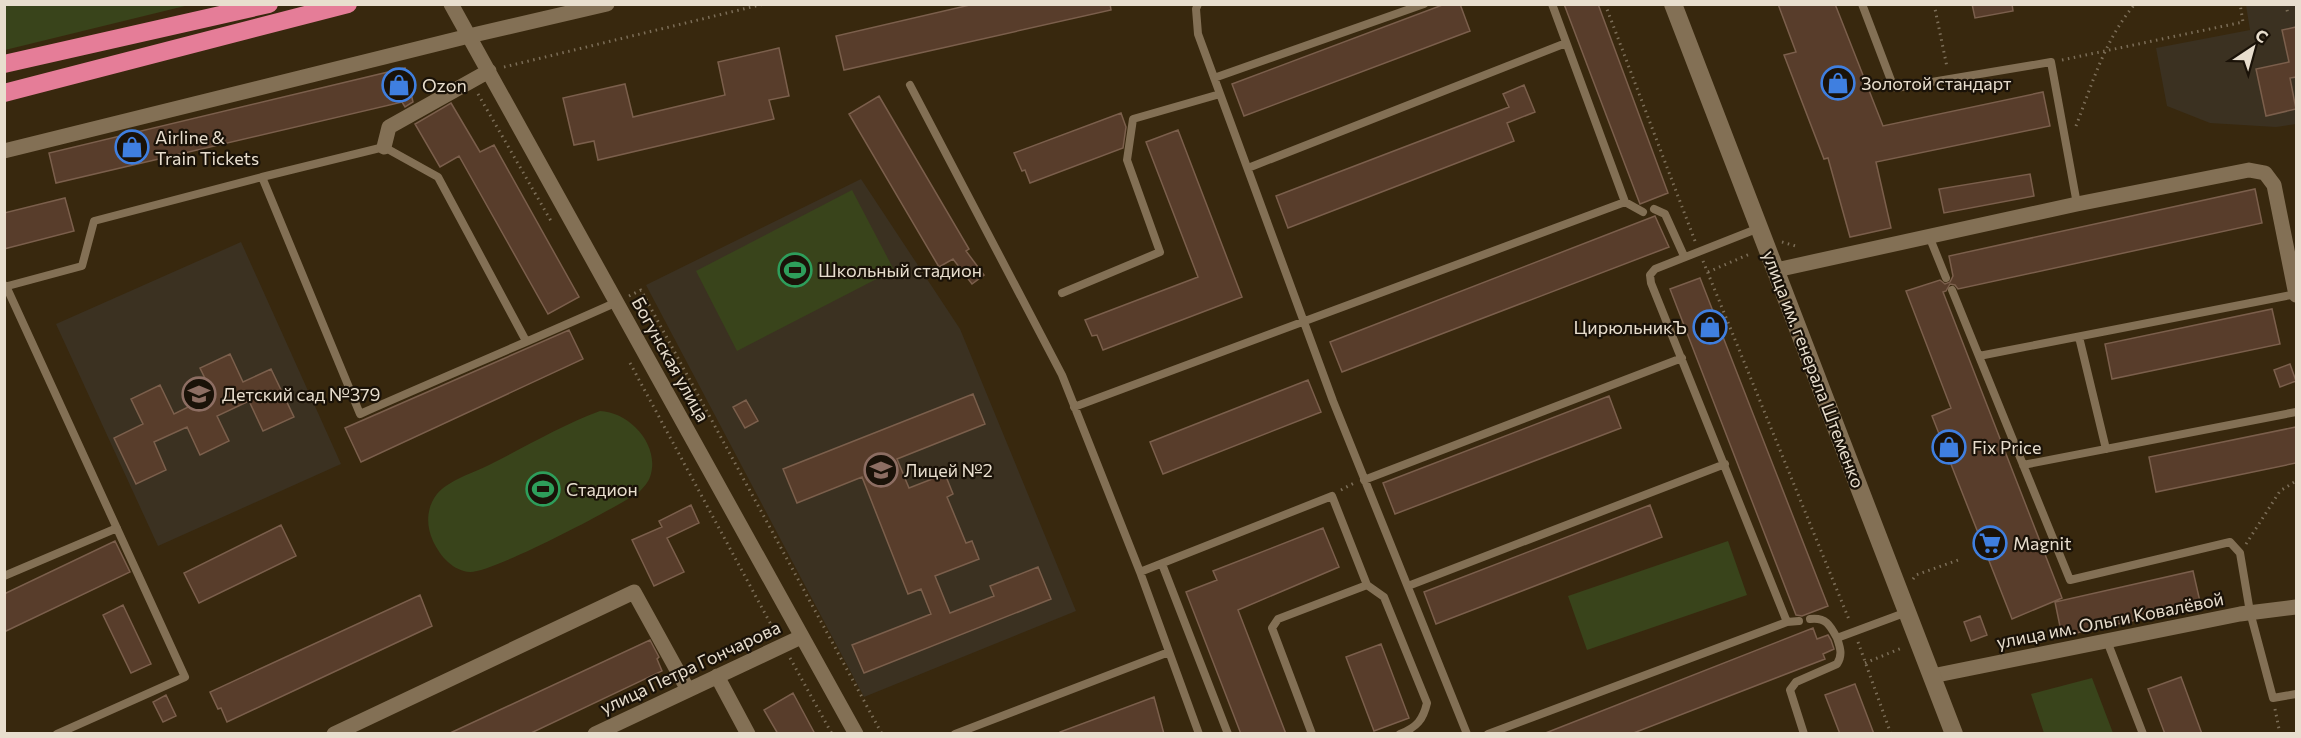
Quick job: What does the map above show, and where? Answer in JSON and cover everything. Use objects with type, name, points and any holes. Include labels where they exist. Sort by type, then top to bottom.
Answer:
[{"type":"highway","points":[[4,64],[269,4]]},
{"type":"highway","points":[[4,93],[348,4]]},
{"type":"street","name":"Богунская улица","points":[[451,4],[856,734]]},
{"type":"street","points":[[4,151],[607,4]]},
{"type":"street","name":"улица им. генерала Штеменко","points":[[1673,4],[1954,734]]},
{"type":"street","points":[[384,147],[389,127],[489,71]]},
{"type":"street","points":[[1776,270],[2077,204],[2249,170],[2265,173],[2274,185],[2296,294]]},
{"type":"street","points":[[334,734],[634,592],[688,690]]},
{"type":"street","name":"улица им. Ольги Ковалёвой","points":[[1932,676],[2250,612],[2296,606]]},
{"type":"street","name":"улица Петра Гончарова","points":[[595,734],[801,637]]},
{"type":"street","points":[[717,676],[748,734]]},
{"type":"lane","points":[[1198,4],[1196,9],[1198,34],[1214,78],[1364,480],[1467,734]]},
{"type":"lane","points":[[1214,78],[1424,4]]},
{"type":"lane","points":[[1552,4],[1625,202],[1643,212]]},
{"type":"lane","points":[[1862,4],[1892,83],[1896,88],[2052,62],[2077,204]]},
{"type":"lane","points":[[1248,168],[1566,43]]},
{"type":"lane","points":[[909,85],[1062,375],[1140,573],[1199,734]]},
{"type":"lane","points":[[1062,293],[1160,252],[1127,160],[1133,119],[1220,94]]},
{"type":"lane","points":[[57,734],[185,677],[5,287],[82,266],[94,221],[384,147],[438,177],[526,341]]},
{"type":"lane","points":[[262,177],[360,414],[617,302]]},
{"type":"lane","points":[[1074,407],[1625,202]]},
{"type":"lane","points":[[1654,209],[1665,213],[1684,256]]},
{"type":"lane","points":[[1759,228],[1684,256],[1655,269],[1650,275],[1787,622]]},
{"type":"lane","points":[[1929,236],[1946,278]]},
{"type":"lane","points":[[1952,290],[2070,580],[2230,542],[2240,553],[2250,612],[2273,698],[2296,694]]},
{"type":"lane","points":[[1978,356],[2296,294]]},
{"type":"lane","points":[[2079,336],[2106,449]]},
{"type":"lane","points":[[1364,480],[1682,358]]},
{"type":"lane","points":[[2023,465],[2296,412]]},
{"type":"lane","points":[[1408,586],[1725,464]]},
{"type":"lane","points":[[1140,573],[1332,496],[1367,585],[1384,597],[1427,703],[1424,717],[1411,729],[1400,734]]},
{"type":"lane","points":[[4,576],[117,528]]},
{"type":"lane","points":[[1162,564],[1227,734]]},
{"type":"lane","points":[[1312,734],[1272,628],[1278,619],[1367,585]]},
{"type":"lane","points":[[1837,638],[1908,612]]},
{"type":"lane","points":[[1804,734],[1790,690],[1796,682],[1837,664],[1841,658],[1841,650],[1830,624],[1817,618],[1810,619]]},
{"type":"lane","points":[[1488,734],[1787,622],[1798,621]]},
{"type":"lane","points":[[2107,641],[2143,734]]},
{"type":"lane","points":[[955,734],[1169,652]]},
{"type":"path","points":[[489,71],[764,4]]},
{"type":"path","points":[[1605,4],[1698,251],[1854,632],[1891,734]]},
{"type":"path","points":[[1934,4],[1949,79]]},
{"type":"path","points":[[2067,150],[2104,52],[2123,19],[2135,4]]},
{"type":"path","points":[[2052,62],[2243,22],[2240,4]]},
{"type":"path","points":[[2286,4],[2288,15]]},
{"type":"path","points":[[476,90],[556,228]]},
{"type":"path","points":[[641,291],[882,734]]},
{"type":"path","points":[[628,360],[832,734]]},
{"type":"path","points":[[1332,496],[1364,480]]},
{"type":"path","points":[[2240,553],[2280,491],[2296,481]]},
{"type":"path","points":[[1912,584],[1916,574],[1961,559]]},
{"type":"path","points":[[1865,663],[1919,641]]},
{"type":"path","points":[[2273,698],[2280,734]]},
{"type":"shaded area","points":[[2246,5],[2296,5],[2296,124],[2276,127],[2210,123],[2167,106],[2156,48],[2250,30]]},
{"type":"shaded area","name":"Лицей №2","points":[[861,179],[960,329],[1076,611],[864,697],[646,285]]},
{"type":"shaded area","name":"Детский сад №379","points":[[241,242],[341,464],[158,546],[56,324]]},
{"type":"green space","points":[[5,4],[189,4],[189,5],[5,50]]},
{"type":"green space","name":"Школьный стадион","points":[[852,190],[894,270],[737,351],[696,271]]},
{"type":"green space","name":"Стадион","points":[[600,411],[622,417],[632,424],[647,443],[652,465],[649,479],[639,492],[554,538],[483,570],[464,571],[453,566],[443,557],[433,541],[428,523],[433,499],[442,489],[558,429]]},
{"type":"green space","points":[[1728,541],[1747,595],[1587,650],[1568,596]]},
{"type":"green space","points":[[2092,678],[2113,733],[2044,733],[2031,694]]},
{"type":"building","points":[[974,4],[1110,4],[1111,10],[844,70],[836,36]]},
{"type":"building","points":[[1445,4],[1460,4],[1470,31],[1244,116],[1232,84]]},
{"type":"building","points":[[1564,4],[1598,4],[1668,193],[1640,204]]},
{"type":"building","points":[[1778,4],[1835,4],[1883,126],[2043,92],[2050,126],[1876,162],[1891,228],[1850,237],[1828,158],[1824,159],[1784,55],[1796,52]]},
{"type":"building","points":[[1972,4],[2012,4],[2013,11],[1975,18]]},
{"type":"building","points":[[2296,27],[2296,77],[2290,78],[2296,109],[2266,116],[2256,69],[2289,62],[2282,30]]},
{"type":"building","points":[[779,48],[789,96],[769,100],[774,119],[598,160],[594,141],[574,145],[563,98],[625,84],[633,117],[725,95],[718,62]]},
{"type":"building","points":[[405,68],[413,102],[405,107],[402,102],[56,183],[49,153]]},
{"type":"building","points":[[1524,85],[1535,112],[1507,123],[1514,141],[1288,228],[1276,196],[1509,107],[1503,94]]},
{"type":"building","points":[[879,96],[969,249],[966,251],[984,275],[972,284],[953,259],[939,267],[849,114]]},
{"type":"building","points":[[451,103],[480,152],[494,145],[579,297],[548,314],[459,156],[440,167],[415,124]]},
{"type":"building","points":[[1121,113],[1126,127],[1123,148],[1030,183],[1014,153]]},
{"type":"building","points":[[1178,130],[1242,297],[1103,350],[1097,335],[1092,336],[1085,320],[1198,277],[1146,142]]},
{"type":"building","points":[[2030,174],[2034,196],[1944,213],[1939,189]]},
{"type":"building","points":[[2255,189],[2262,223],[1958,289],[1955,285],[1950,284],[1943,292],[2062,598],[2012,619],[1932,416],[1951,408],[1906,291],[1940,280],[1945,284],[1950,282],[1953,276],[1949,256]]},
{"type":"building","points":[[65,198],[74,231],[4,249],[4,213]]},
{"type":"building","points":[[1655,216],[1669,247],[1342,372],[1330,342]]},
{"type":"building","points":[[1700,278],[1828,606],[1802,616],[1796,615],[1670,289]]},
{"type":"building","points":[[2272,309],[2280,344],[2112,379],[2105,344]]},
{"type":"building","points":[[569,330],[583,359],[361,462],[345,428]]},
{"type":"building","points":[[230,354],[243,382],[271,369],[294,417],[263,431],[249,401],[217,416],[229,441],[200,455],[187,427],[154,442],[166,470],[136,484],[114,438],[143,424],[131,399],[160,385],[174,414],[213,395],[200,368]]},
{"type":"building","points":[[2290,364],[2296,381],[2280,387],[2274,370]]},
{"type":"building","points":[[1308,380],[1321,412],[1163,474],[1150,442]]},
{"type":"building","name":"Лицей №2","points":[[973,394],[985,424],[897,459],[909,488],[945,474],[953,494],[947,497],[966,543],[972,541],[979,559],[935,576],[950,613],[994,596],[990,586],[1038,567],[1051,599],[864,673],[852,645],[931,614],[921,589],[908,594],[862,477],[797,503],[783,469]]},
{"type":"building","points":[[1609,396],[1621,428],[1395,514],[1383,483]]},
{"type":"building","points":[[746,400],[758,421],[745,428],[733,407]]},
{"type":"building","points":[[2296,427],[2296,463],[2156,492],[2149,457]]},
{"type":"building","points":[[691,505],[699,523],[667,538],[684,572],[654,586],[632,540],[662,527],[659,521]]},
{"type":"building","points":[[1650,505],[1662,537],[1436,624],[1424,592]]},
{"type":"building","points":[[281,525],[296,556],[199,603],[184,573]]},
{"type":"building","points":[[1323,528],[1339,567],[1238,610],[1286,734],[1241,734],[1186,592],[1217,580],[1213,571]]},
{"type":"building","points":[[115,541],[130,572],[4,632],[4,594]]},
{"type":"building","points":[[2193,571],[2201,606],[2062,636],[2055,602]]},
{"type":"building","points":[[420,595],[432,626],[227,722],[221,708],[218,709],[210,692]]},
{"type":"building","points":[[123,605],[151,664],[131,673],[103,615]]},
{"type":"building","points":[[1980,616],[1987,635],[1971,641],[1964,622]]},
{"type":"building","points":[[1813,628],[1817,639],[1828,635],[1831,640],[1834,649],[1823,654],[1825,659],[1631,734],[1543,734]]},
{"type":"building","points":[[650,640],[659,657],[657,659],[662,671],[529,734],[448,734]]},
{"type":"building","points":[[1381,644],[1409,718],[1374,731],[1346,657]]},
{"type":"building","points":[[2181,677],[2202,734],[2165,734],[2148,689]]},
{"type":"building","points":[[1855,684],[1874,734],[1840,734],[1825,695]]},
{"type":"building","points":[[793,693],[815,734],[778,734],[764,710]]},
{"type":"building","points":[[166,695],[176,716],[163,722],[153,702]]},
{"type":"building","points":[[1154,697],[1164,734],[1060,734],[1060,732]]},
{"type":"place","name":"Золотой стандарт","points":[[1838,83]]},
{"type":"place","name":"Ozon","points":[[399,85]]},
{"type":"place","name":"Airline & Train Tickets","points":[[132,147]]},
{"type":"place","name":"Школьный стадион","points":[[795,270]]},
{"type":"place","name":"ЦирюльникЪ","points":[[1710,327]]},
{"type":"place","name":"Детский сад №379","points":[[199,394]]},
{"type":"place","name":"Fix Price","points":[[1949,447]]},
{"type":"place","name":"Лицей №2","points":[[881,470]]},
{"type":"place","name":"Стадион","points":[[543,489]]},
{"type":"place","name":"Magnit","points":[[1990,543]]}]
